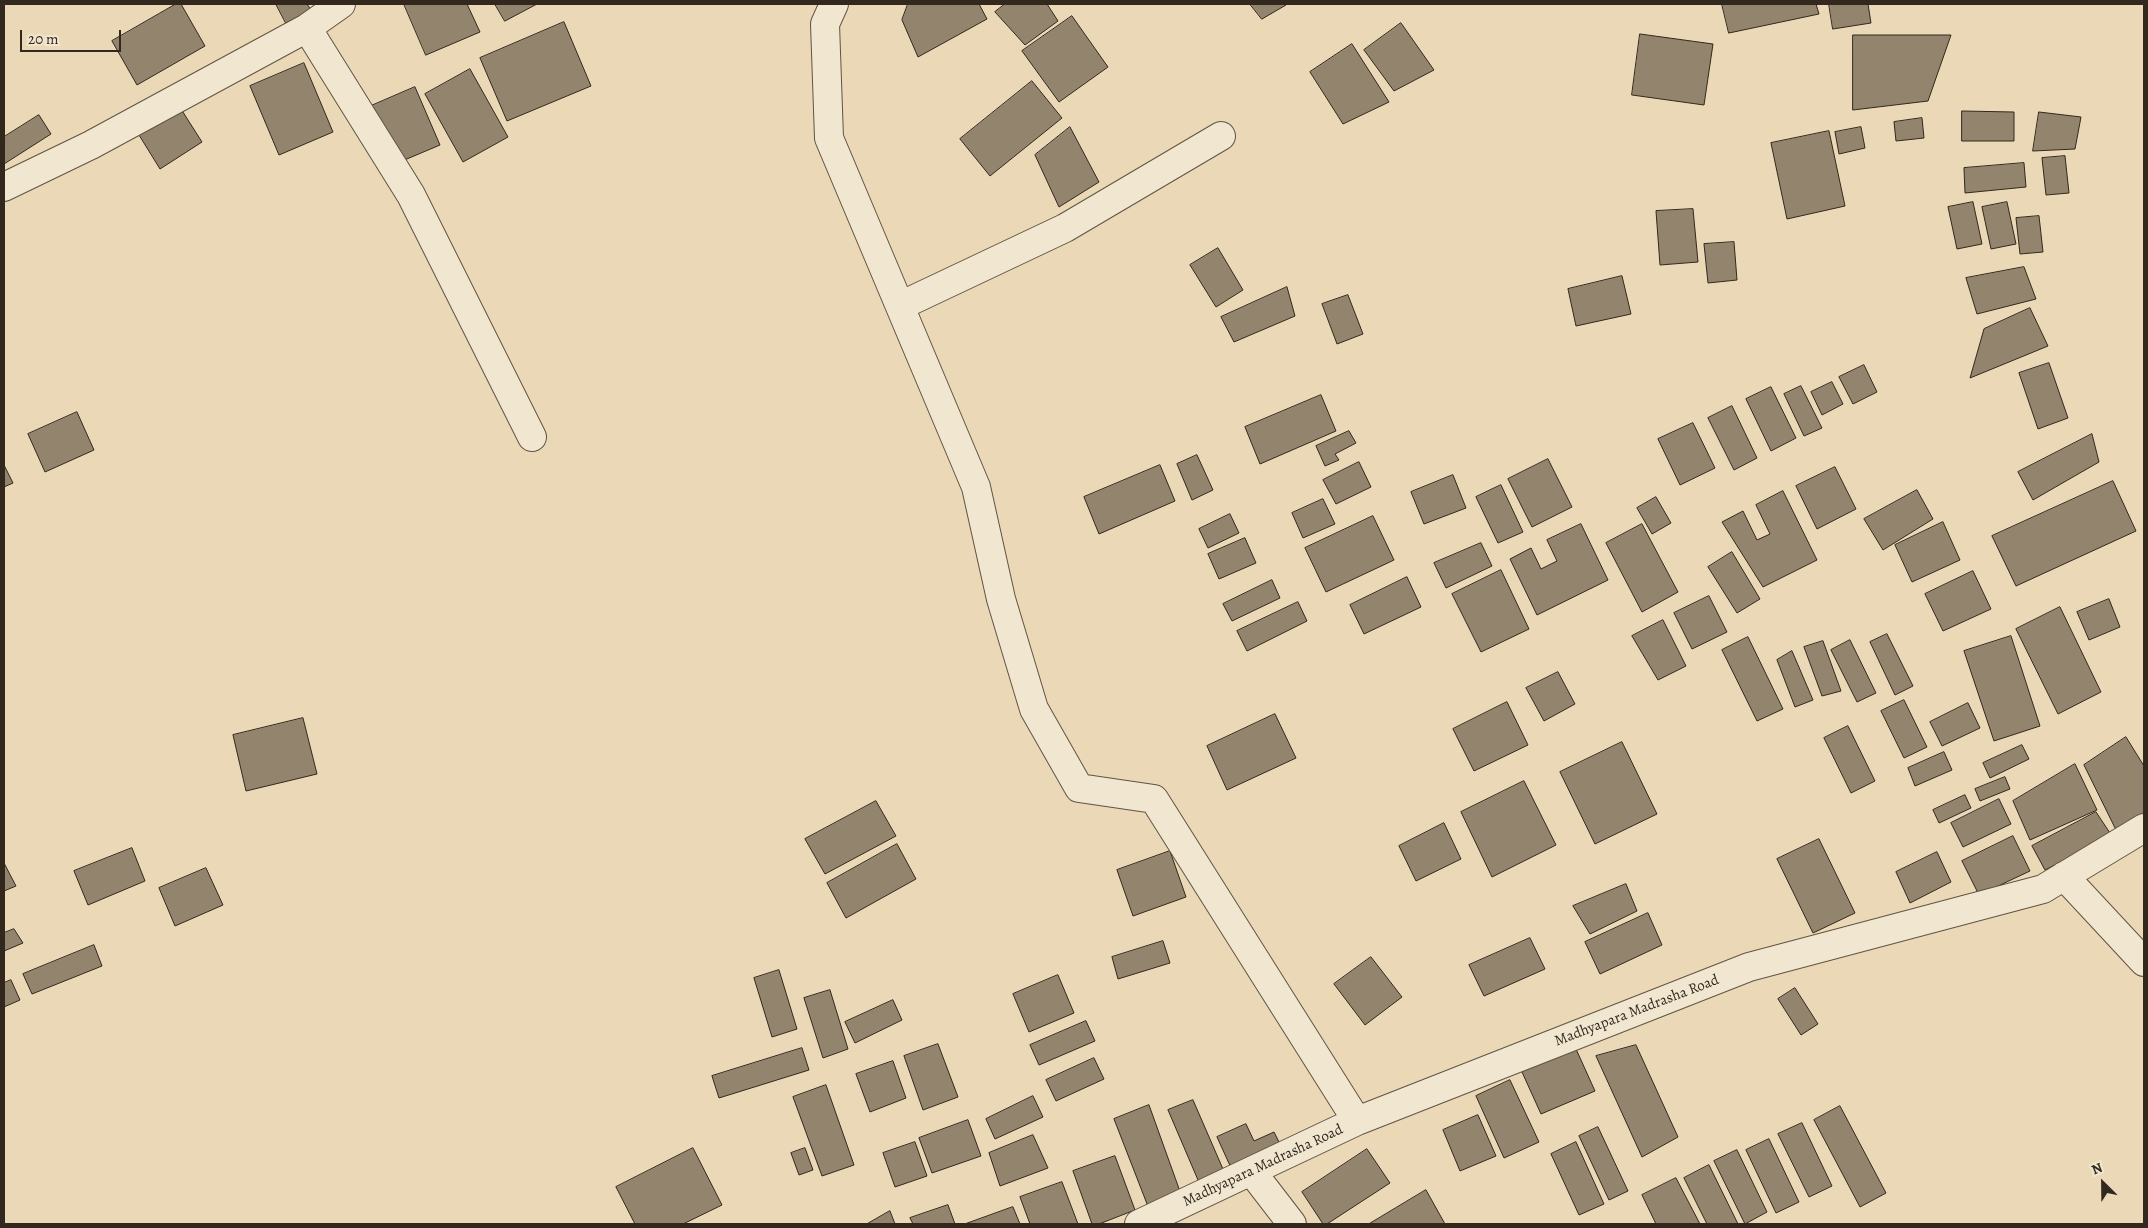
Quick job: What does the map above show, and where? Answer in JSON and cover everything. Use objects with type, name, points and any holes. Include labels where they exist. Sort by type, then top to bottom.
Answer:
[{"type":"street","points":[[4,187],[91,144],[308,28],[341,4]]},
{"type":"street","points":[[834,4],[825,24],[829,138],[976,487],[1001,599],[1034,710],[1079,788],[1154,799],[1357,1121]]},
{"type":"street","points":[[308,28],[411,195],[532,437]]},
{"type":"street","points":[[900,306],[1065,228],[1221,136]]},
{"type":"street","name":"Madhyapara Madrasha Road","points":[[1139,1224],[1357,1121],[1749,967],[2042,889],[2144,828]]},
{"type":"street","points":[[2064,876],[2144,962]]},
{"type":"street","points":[[1252,1172],[1292,1224]]},
{"type":"building","points":[[176,4],[181,4],[205,46],[137,85],[112,41]]},
{"type":"building","points":[[276,4],[307,4],[311,10],[286,23]]},
{"type":"building","points":[[404,4],[467,4],[480,32],[426,55]]},
{"type":"building","points":[[495,4],[537,4],[505,21]]},
{"type":"building","points":[[908,4],[979,4],[987,19],[918,57],[902,20]]},
{"type":"building","points":[[1005,4],[1047,4],[1058,21],[1025,45],[995,12]]},
{"type":"building","points":[[1250,4],[1285,4],[1286,5],[1262,19]]},
{"type":"building","points":[[1722,4],[1816,4],[1819,14],[1729,33]]},
{"type":"building","points":[[1829,4],[1868,4],[1871,23],[1833,29]]},
{"type":"building","points":[[1072,16],[1108,67],[1059,102],[1022,51]]},
{"type":"building","points":[[564,22],[591,86],[507,121],[480,58]]},
{"type":"building","points":[[1401,23],[1434,70],[1394,91],[1364,50]]},
{"type":"building","points":[[1640,34],[1713,44],[1704,105],[1632,95]]},
{"type":"building","points":[[1853,35],[1951,35],[1928,101],[1853,110]]},
{"type":"building","points":[[1352,44],[1389,102],[1343,124],[1310,72]]},
{"type":"building","points":[[304,63],[333,132],[279,155],[250,86]]},
{"type":"building","points":[[470,69],[508,137],[463,162],[425,94]]},
{"type":"building","points":[[1032,81],[1062,118],[990,176],[960,139]]},
{"type":"building","points":[[415,87],[440,145],[395,164],[371,106]]},
{"type":"building","points":[[181,109],[202,142],[160,169],[139,135]]},
{"type":"building","points":[[1962,111],[2014,112],[2014,141],[1962,141]]},
{"type":"building","points":[[2039,112],[2081,117],[2075,149],[2033,151]]},
{"type":"building","points":[[39,115],[51,134],[4,164],[4,137]]},
{"type":"building","points":[[1922,118],[1924,138],[1896,141],[1894,122]]},
{"type":"building","points":[[1070,127],[1099,182],[1059,207],[1035,155]]},
{"type":"building","points":[[1861,127],[1865,148],[1839,154],[1835,132]]},
{"type":"building","points":[[1829,131],[1845,206],[1787,219],[1771,143]]},
{"type":"building","points":[[2065,156],[2069,193],[2046,195],[2042,158]]},
{"type":"building","points":[[2024,163],[2026,187],[1965,193],[1964,168]]},
{"type":"building","points":[[1973,202],[1982,244],[1957,249],[1948,207]]},
{"type":"building","points":[[2007,202],[2016,244],[1991,249],[1982,207]]},
{"type":"building","points":[[1693,209],[1698,262],[1660,265],[1656,211]]},
{"type":"building","points":[[2039,216],[2043,252],[2020,254],[2016,218]]},
{"type":"building","points":[[1734,242],[1737,280],[1708,283],[1704,244]]},
{"type":"building","points":[[1218,248],[1243,290],[1216,307],[1190,265]]},
{"type":"building","points":[[2024,267],[2036,299],[1977,314],[1966,278]]},
{"type":"building","points":[[1622,276],[1631,314],[1576,326],[1568,289]]},
{"type":"building","points":[[1287,287],[1295,316],[1234,342],[1221,317]]},
{"type":"building","points":[[1348,295],[1363,334],[1337,344],[1322,304]]},
{"type":"building","points":[[2030,308],[2048,346],[1970,378],[1984,329]]},
{"type":"building","points":[[2049,363],[2068,418],[2038,429],[2019,373]]},
{"type":"building","points":[[1864,365],[1877,392],[1853,404],[1839,377]]},
{"type":"building","points":[[1832,382],[1843,404],[1822,415],[1811,392]]},
{"type":"building","points":[[1801,386],[1822,428],[1804,436],[1784,394]]},
{"type":"building","points":[[1771,387],[1796,438],[1771,451],[1746,399]]},
{"type":"building","points":[[1321,395],[1336,431],[1260,464],[1245,427]]},
{"type":"building","points":[[1732,406],[1757,458],[1734,470],[1708,418]]},
{"type":"building","points":[[77,412],[94,450],[45,472],[28,434]]},
{"type":"building","points":[[1693,423],[1715,468],[1680,485],[1658,439]]},
{"type":"building","points":[[1349,431],[1356,443],[1335,454],[1339,460],[1325,466],[1316,446]]},
{"type":"building","points":[[2092,434],[2099,462],[2033,500],[2018,472]]},
{"type":"building","points":[[1197,455],[1213,490],[1192,500],[1177,464]]},
{"type":"building","points":[[1548,459],[1572,507],[1532,527],[1508,479]]},
{"type":"building","points":[[1359,462],[1371,487],[1336,504],[1323,480]]},
{"type":"building","points":[[4,465],[13,483],[4,487]]},
{"type":"building","points":[[1160,465],[1175,501],[1099,534],[1084,497]]},
{"type":"building","points":[[1835,467],[1856,509],[1817,529],[1796,486]]},
{"type":"building","points":[[1453,475],[1466,508],[1424,524],[1411,492]]},
{"type":"building","points":[[2113,481],[2136,531],[2016,586],[1992,536]]},
{"type":"building","points":[[1501,485],[1523,532],[1498,543],[1476,497]]},
{"type":"building","points":[[1917,490],[1933,519],[1883,550],[1864,519]]},
{"type":"building","points":[[1783,491],[1817,560],[1763,587],[1722,522],[1743,511],[1757,540],[1770,534],[1756,505]]},
{"type":"building","points":[[1656,497],[1671,523],[1652,534],[1637,508]]},
{"type":"building","points":[[1323,499],[1335,524],[1303,538],[1292,513]]},
{"type":"building","points":[[1230,514],[1239,533],[1208,548],[1199,529]]},
{"type":"building","points":[[1373,516],[1394,560],[1326,592],[1305,548]]},
{"type":"building","points":[[1943,522],[1960,560],[1912,582],[1895,545]]},
{"type":"building","points":[[1581,524],[1608,580],[1537,615],[1510,559],[1531,548],[1541,569],[1557,561],[1547,540]]},
{"type":"building","points":[[1642,524],[1678,592],[1642,612],[1606,543]]},
{"type":"building","points":[[1245,538],[1256,563],[1219,579],[1208,554]]},
{"type":"building","points":[[1481,543],[1492,566],[1446,588],[1434,563]]},
{"type":"building","points":[[1732,552],[1760,599],[1737,613],[1708,567]]},
{"type":"building","points":[[1501,570],[1529,629],[1481,652],[1452,594]]},
{"type":"building","points":[[1973,571],[1991,609],[1943,631],[1925,594]]},
{"type":"building","points":[[1407,577],[1421,607],[1364,634],[1350,605]]},
{"type":"building","points":[[1272,580],[1280,598],[1232,621],[1223,604]]},
{"type":"building","points":[[1709,596],[1727,632],[1692,649],[1674,613]]},
{"type":"building","points":[[2109,599],[2120,627],[2089,640],[2077,612]]},
{"type":"building","points":[[1298,602],[1307,621],[1247,651],[1237,631]]},
{"type":"building","points":[[2060,607],[2101,692],[2058,714],[2016,629]]},
{"type":"building","points":[[1663,620],[1686,666],[1658,680],[1632,636]]},
{"type":"building","points":[[1887,634],[1913,686],[1895,695],[1870,642]]},
{"type":"building","points":[[2011,636],[2040,726],[1994,741],[1964,651]]},
{"type":"building","points":[[1748,637],[1783,709],[1757,721],[1722,650]]},
{"type":"building","points":[[1850,640],[1876,693],[1857,702],[1831,650]]},
{"type":"building","points":[[1823,641],[1841,691],[1822,696],[1804,647]]},
{"type":"building","points":[[1792,651],[1813,700],[1795,707],[1777,660]]},
{"type":"building","points":[[1558,672],[1575,704],[1544,721],[1526,688]]},
{"type":"building","points":[[1904,700],[1927,747],[1904,758],[1881,711]]},
{"type":"building","points":[[1507,702],[1528,745],[1474,771],[1453,729]]},
{"type":"building","points":[[1968,703],[1980,728],[1942,746],[1930,722]]},
{"type":"building","points":[[1275,714],[1296,758],[1227,790],[1207,746]]},
{"type":"building","points":[[303,718],[317,774],[246,791],[233,735]]},
{"type":"building","points":[[1848,726],[1875,781],[1851,793],[1824,738]]},
{"type":"building","points":[[2126,737],[2144,766],[2144,813],[2119,836],[2084,765]]},
{"type":"building","points":[[1622,742],[1657,814],[1595,844],[1560,772]]},
{"type":"building","points":[[2022,745],[2029,759],[1990,778],[1983,763]]},
{"type":"building","points":[[1944,752],[1952,770],[1915,786],[1908,768]]},
{"type":"building","points":[[2075,764],[2097,810],[2030,840],[2013,801]]},
{"type":"building","points":[[2005,777],[2010,789],[1980,801],[1975,789]]},
{"type":"building","points":[[1524,781],[1556,845],[1492,877],[1461,812]]},
{"type":"building","points":[[1965,795],[1971,808],[1939,823],[1933,810]]},
{"type":"building","points":[[1999,799],[2011,824],[1963,847],[1951,823]]},
{"type":"building","points":[[876,801],[896,836],[825,874],[805,839]]},
{"type":"building","points":[[2096,812],[2112,836],[2045,870],[2032,846]]},
{"type":"building","points":[[1444,823],[1461,859],[1416,881],[1399,846]]},
{"type":"building","points":[[2013,836],[2030,871],[1979,895],[1962,861]]},
{"type":"building","points":[[1819,839],[1855,913],[1813,933],[1777,859]]},
{"type":"building","points":[[897,844],[916,879],[846,918],[827,883]]},
{"type":"building","points":[[132,848],[145,881],[88,905],[74,871]]},
{"type":"building","points":[[1170,851],[1186,897],[1133,916],[1117,870]]},
{"type":"building","points":[[1937,852],[1951,882],[1910,903],[1896,872]]},
{"type":"building","points":[[4,863],[16,886],[4,891]]},
{"type":"building","points":[[206,868],[223,905],[175,926],[159,888]]},
{"type":"building","points":[[1626,884],[1637,911],[1590,934],[1573,906]]},
{"type":"building","points":[[1648,913],[1662,945],[1600,974],[1585,942]]},
{"type":"building","points":[[14,929],[23,943],[4,951],[4,933]]},
{"type":"building","points":[[1530,938],[1545,969],[1484,996],[1469,965]]},
{"type":"building","points":[[1163,941],[1170,963],[1118,979],[1112,957]]},
{"type":"building","points":[[94,945],[102,966],[32,994],[23,974]]},
{"type":"building","points":[[1371,957],[1402,997],[1365,1025],[1334,984]]},
{"type":"building","points":[[779,970],[797,1029],[772,1037],[754,978]]},
{"type":"building","points":[[1058,975],[1074,1013],[1029,1032],[1013,994]]},
{"type":"building","points":[[11,980],[20,1000],[4,1007],[4,983]]},
{"type":"building","points":[[1795,988],[1818,1024],[1801,1035],[1778,999]]},
{"type":"building","points":[[830,990],[848,1049],[823,1058],[804,998]]},
{"type":"building","points":[[893,1000],[902,1020],[855,1043],[845,1022]]},
{"type":"building","points":[[1086,1021],[1095,1041],[1039,1065],[1030,1045]]},
{"type":"building","points":[[938,1044],[958,1097],[923,1110],[904,1056]]},
{"type":"building","points":[[1636,1045],[1678,1137],[1642,1157],[1596,1056]]},
{"type":"building","points":[[802,1048],[809,1070],[719,1098],[712,1076]]},
{"type":"building","points":[[1576,1049],[1595,1091],[1541,1114],[1522,1072]]},
{"type":"building","points":[[1094,1058],[1104,1079],[1056,1101],[1046,1080]]},
{"type":"building","points":[[893,1061],[906,1098],[870,1112],[856,1074]]},
{"type":"building","points":[[1510,1080],[1539,1142],[1504,1158],[1476,1096]]},
{"type":"building","points":[[826,1085],[854,1165],[822,1176],[793,1097]]},
{"type":"building","points":[[1033,1096],[1043,1117],[995,1139],[986,1119]]},
{"type":"building","points":[[1193,1100],[1226,1176],[1201,1187],[1168,1110]]},
{"type":"building","points":[[1149,1105],[1182,1197],[1149,1209],[1114,1119]]},
{"type":"building","points":[[1840,1106],[1886,1193],[1860,1207],[1814,1120]]},
{"type":"building","points":[[1478,1115],[1496,1156],[1460,1171],[1443,1130]]},
{"type":"building","points":[[968,1120],[981,1156],[932,1173],[919,1138]]},
{"type":"building","points":[[1802,1123],[1832,1186],[1809,1197],[1778,1134]]},
{"type":"building","points":[[1246,1124],[1254,1141],[1274,1132],[1282,1148],[1232,1170],[1217,1137]]},
{"type":"building","points":[[1598,1127],[1628,1191],[1609,1200],[1579,1136]]},
{"type":"building","points":[[1033,1135],[1048,1168],[1000,1186],[989,1153]]},
{"type":"building","points":[[1769,1139],[1799,1202],[1776,1213],[1746,1150]]},
{"type":"building","points":[[915,1142],[927,1176],[895,1187],[883,1153]]},
{"type":"building","points":[[1576,1142],[1604,1204],[1579,1215],[1551,1154]]},
{"type":"building","points":[[693,1148],[722,1205],[683,1224],[635,1224],[616,1187]]},
{"type":"building","points":[[805,1148],[813,1170],[799,1175],[791,1153]]},
{"type":"building","points":[[1367,1149],[1390,1183],[1327,1224],[1323,1224],[1302,1192]]},
{"type":"building","points":[[1737,1150],[1767,1212],[1745,1224],[1714,1161]]},
{"type":"building","points":[[1115,1156],[1135,1210],[1099,1224],[1092,1224],[1073,1171]]},
{"type":"building","points":[[1709,1165],[1738,1224],[1707,1224],[1684,1178]]},
{"type":"building","points":[[1676,1178],[1700,1224],[1656,1224],[1642,1195]]},
{"type":"building","points":[[1062,1182],[1078,1224],[1030,1224],[1020,1197]]},
{"type":"building","points":[[1426,1190],[1445,1224],[1369,1224]]},
{"type":"building","points":[[948,1205],[955,1224],[913,1224],[910,1218]]},
{"type":"building","points":[[1013,1207],[1020,1224],[965,1224]]},
{"type":"building","points":[[890,1211],[895,1224],[867,1224]]}]
